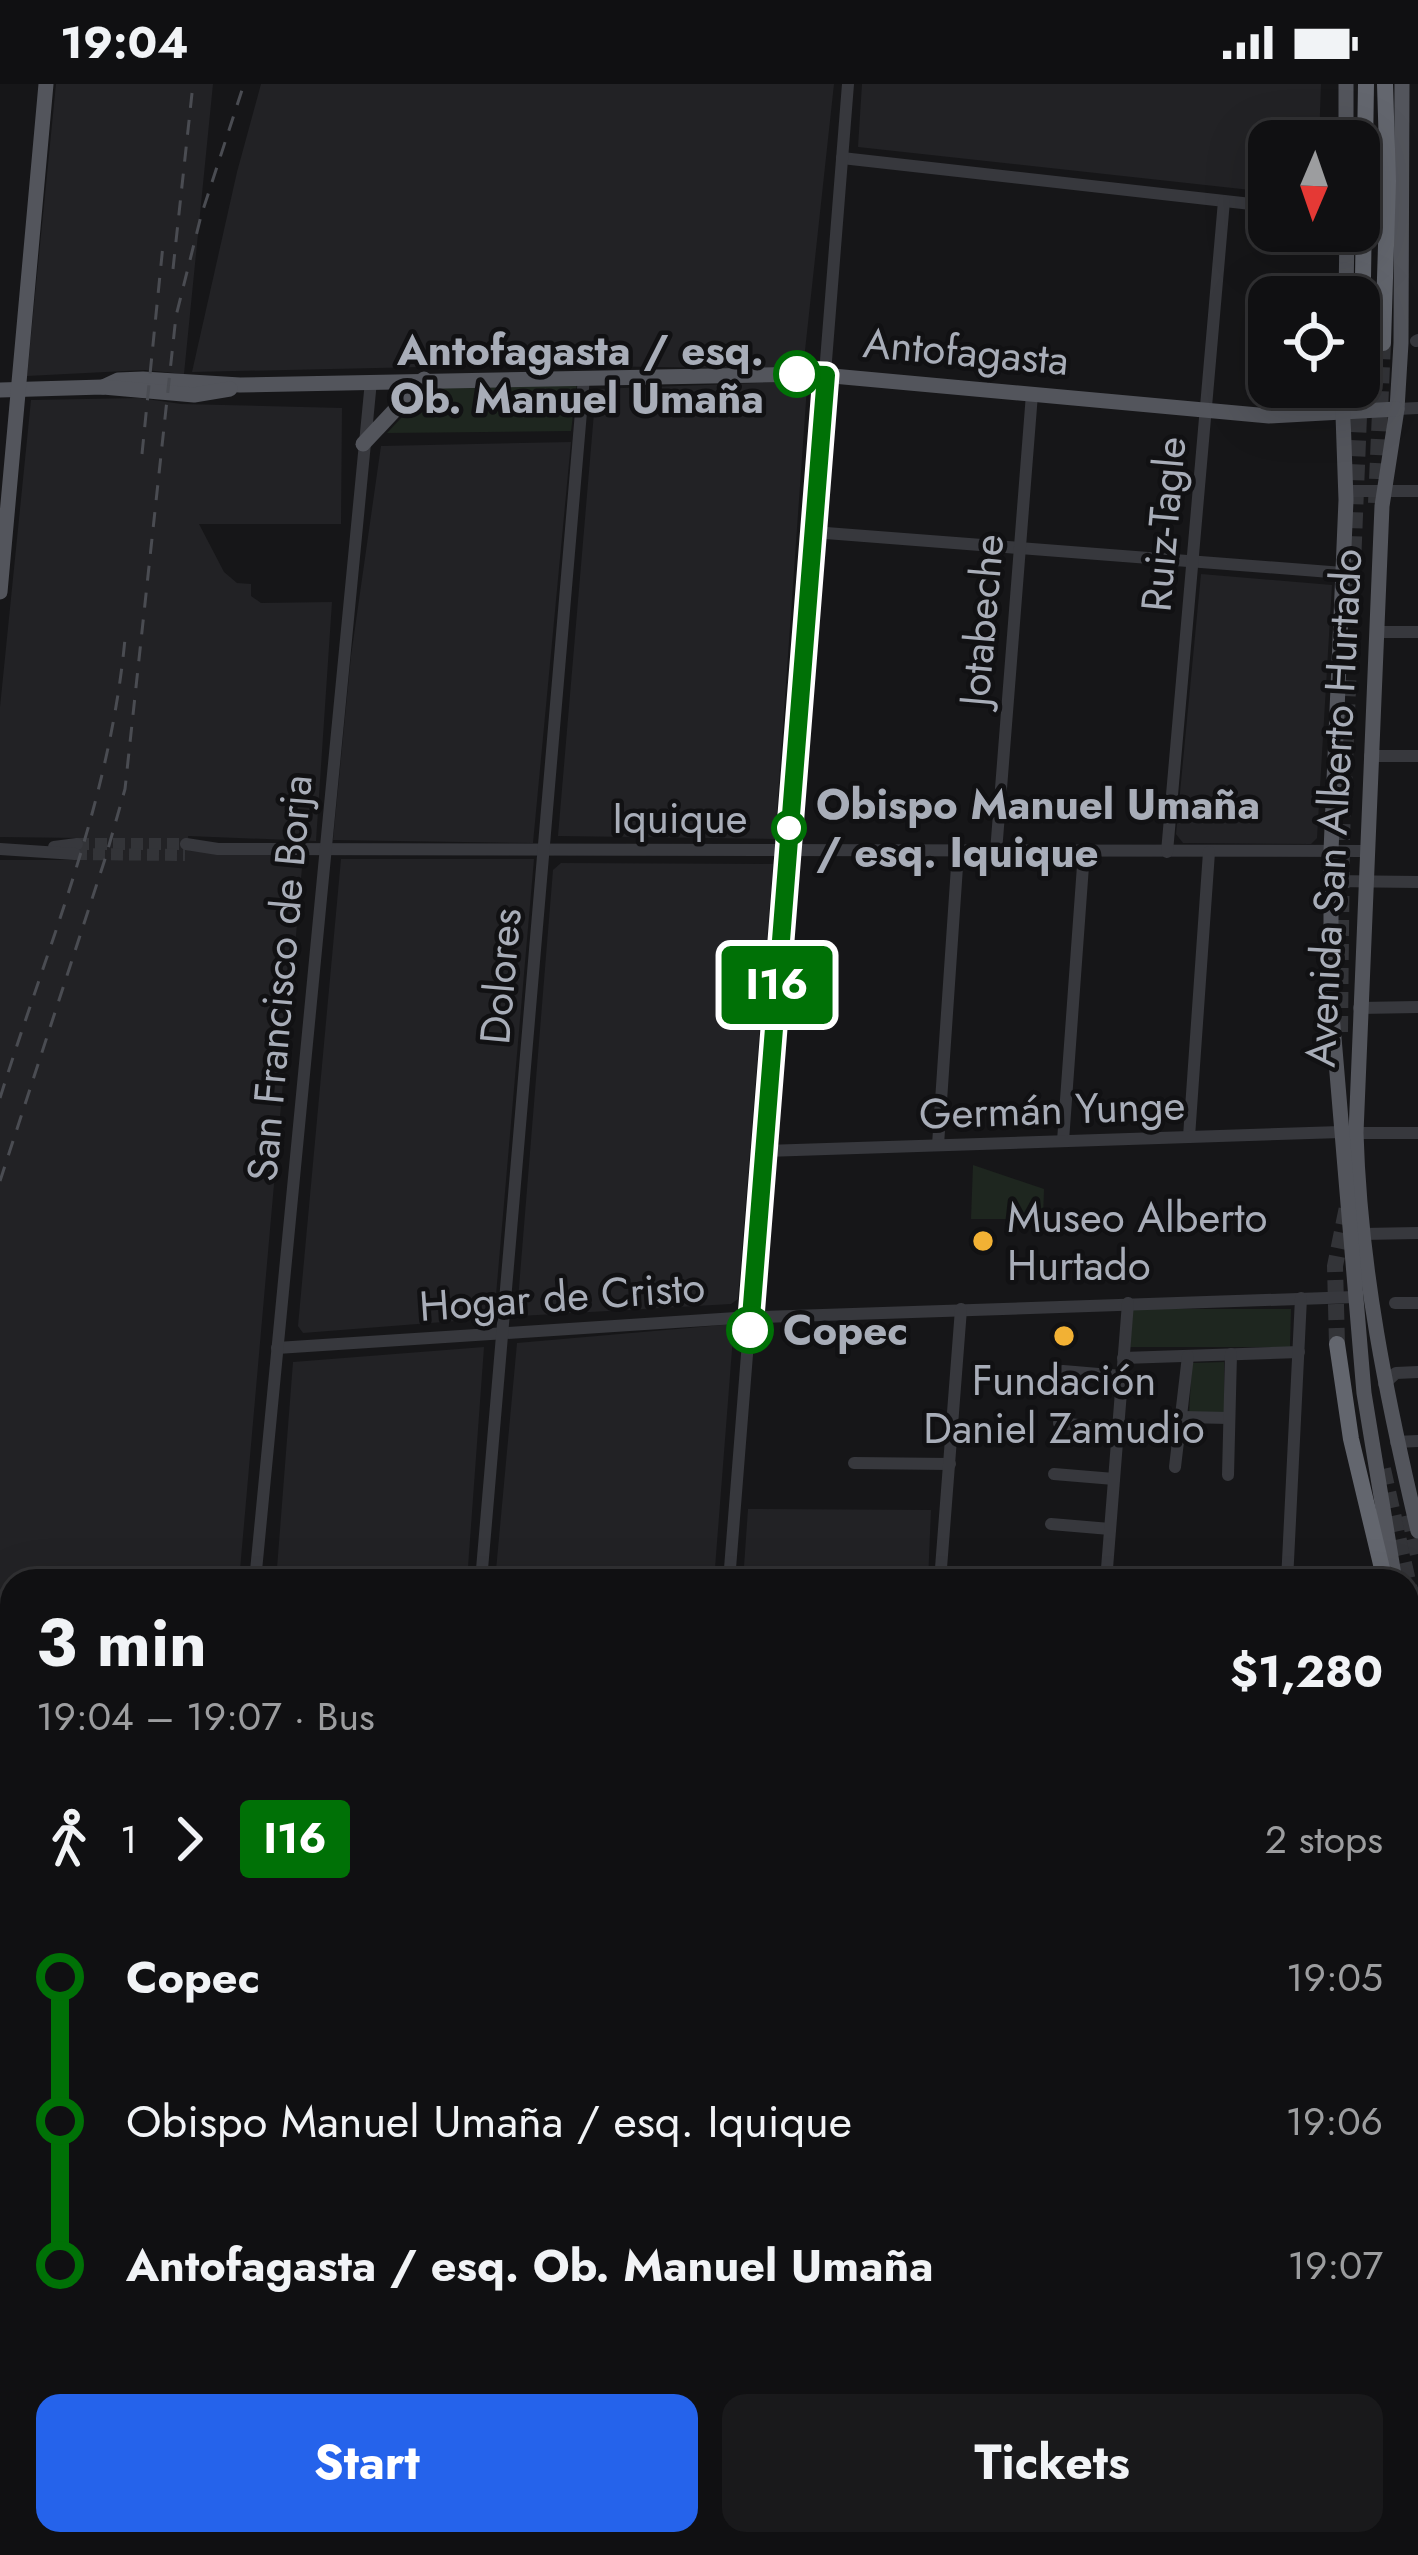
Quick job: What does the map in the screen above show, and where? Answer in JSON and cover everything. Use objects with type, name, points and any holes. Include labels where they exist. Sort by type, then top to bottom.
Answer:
[{"type":"highway","points":[[1363,276],[1366,84]]},
{"type":"highway","points":[[1383,343],[1388,181],[1385,84]]},
{"type":"highway","points":[[1337,1344],[1354,1456],[1382,1569]]},
{"type":"main road","points":[[0,592],[46,84]]},
{"type":"main road","points":[[1346,84],[1346,120]]},
{"type":"main road","name":"Avenida San Alberto Hurtado","points":[[1393,1569],[1371,1451],[1355,1297],[1349,1132],[1383,493],[1396,409],[1404,253],[1410,130],[1402,84]]},
{"type":"main road","name":"Antofagasta","points":[[0,390],[103,387],[118,380],[143,379],[240,385],[826,375],[1206,410],[1313,416],[1396,409]]},
{"type":"main road","points":[[363,444],[424,379]]},
{"type":"main road","name":"Avenida San Alberto Hurtado","points":[[1341,408],[1346,491],[1330,959],[1384,1384],[1418,1532]]},
{"type":"main road","points":[[1313,416],[1343,432]]},
{"type":"street","points":[[730,1569],[848,84]]},
{"type":"street","points":[[842,158],[1248,204]]},
{"type":"street","name":"Ruiz-Tagle","points":[[1167,852],[1225,201]]},
{"type":"street","name":"Dolores","points":[[483,1569],[584,377]]},
{"type":"street","name":"San Francisco de Borja","points":[[256,1569],[371,381]]},
{"type":"street","name":"Jotabeche","points":[[995,852],[1032,394]]},
{"type":"street","points":[[1396,409],[1418,408]]},
{"type":"street","points":[[1346,491],[1418,491]]},
{"type":"street","points":[[813,532],[1343,573]]},
{"type":"street","points":[[1376,632],[1418,632]]},
{"type":"street","points":[[1370,757],[1418,756]]},
{"type":"street","points":[[0,849],[76,849]]},
{"type":"street","name":"Iquique","points":[[185,849],[1366,851]]},
{"type":"street","points":[[938,1145],[958,852]]},
{"type":"street","points":[[1064,1141],[1084,852]]},
{"type":"street","points":[[1189,1137],[1209,852]]},
{"type":"street","points":[[1331,881],[1418,882]]},
{"type":"street","points":[[1359,1008],[1418,1007]]},
{"type":"street","name":"Germán Yunge","points":[[765,1151],[1418,1133]]},
{"type":"street","points":[[1362,1234],[1418,1233]]},
{"type":"street","name":"Hogar de Cristo","points":[[277,1348],[751,1317],[1355,1297]]},
{"type":"street","points":[[1288,1569],[1301,1298]]},
{"type":"street","points":[[1103,1569],[1128,1303]]},
{"type":"street","points":[[1395,1303],[1418,1303]]},
{"type":"street","points":[[941,1569],[961,1309]]},
{"type":"street","points":[[1124,1358],[1298,1352]]},
{"type":"street","points":[[1228,1475],[1231,1354]]},
{"type":"street","points":[[1175,1467],[1188,1356]]},
{"type":"street","points":[[1063,1372],[1122,1376]]},
{"type":"street","points":[[1384,1384],[1396,1373],[1418,1372]]},
{"type":"street","points":[[1183,1418],[1229,1418]]},
{"type":"street","points":[[1059,1423],[1118,1429]]},
{"type":"street","points":[[1396,1442],[1418,1441]]},
{"type":"street","points":[[854,1463],[950,1464]]},
{"type":"street","points":[[1054,1474],[1114,1479]]},
{"type":"street","points":[[1051,1524],[1110,1529]]},
{"type":"shaded area","points":[[56,84],[213,84],[184,374],[145,370],[27,376]]},
{"type":"shaded area","points":[[261,84],[834,84],[803,369],[514,365],[192,372]]},
{"type":"shaded area","points":[[862,84],[1321,84],[1320,120],[1248,120],[1248,190],[858,147]]},
{"type":"shaded area","points":[[577,382],[571,431],[387,433],[432,385]]},
{"type":"shaded area","points":[[787,382],[787,389],[807,387],[775,839],[558,836],[596,389]]},
{"type":"shaded area","points":[[140,398],[181,404],[342,408],[341,524],[199,524],[224,572],[237,583],[251,584],[251,596],[261,603],[332,602],[316,841],[188,836],[190,851],[303,856],[240,1569],[0,1569],[0,860],[73,860],[80,838],[0,837],[0,707],[31,400]]},
{"type":"shaded area","points":[[571,442],[533,843],[333,840],[351,656],[381,446]]},
{"type":"shaded area","points":[[1201,574],[1332,585],[1317,838],[1311,844],[1183,843],[1176,834]]},
{"type":"shaded area","points":[[341,859],[534,859],[494,1318],[303,1333],[298,1326]]},
{"type":"shaded area","points":[[561,863],[773,864],[738,1299],[731,1304],[520,1316],[517,1312],[553,870]]},
{"type":"shaded area","points":[[973,1165],[1044,1189],[1043,1219],[971,1219]]},
{"type":"shaded area","points":[[1133,1309],[1291,1309],[1290,1347],[1130,1347]]},
{"type":"shaded area","points":[[734,1324],[715,1569],[496,1569],[517,1343]]},
{"type":"shaded area","points":[[484,1347],[468,1569],[277,1569],[293,1362]]},
{"type":"shaded area","points":[[1224,1362],[1224,1415],[1189,1414],[1192,1363]]},
{"type":"shaded area","points":[[748,1509],[931,1510],[929,1569],[744,1569]]},
{"type":"tunnel","points":[[1376,503],[1383,343]]},
{"type":"tunnel","points":[[1340,1032],[1342,837],[1359,408]]},
{"type":"tunnel","points":[[77,844],[186,844]]},
{"type":"tunnel","points":[[75,854],[185,855]]},
{"type":"tunnel","points":[[1337,1344],[1335,1266],[1347,1207]]},
{"type":"tunnel","points":[[1383,1469],[1405,1569]]},
{"type":"tunnel","points":[[1409,1515],[1418,1555]]},
{"type":"railway","points":[[173,269],[193,84]]},
{"type":"railway","points":[[0,1181],[125,789],[176,316],[201,216],[244,84]]},
{"type":"railway","points":[[142,454],[163,245]]},
{"type":"railway","points":[[0,1098],[91,816],[106,759],[125,639]]},
{"type":"bus line","name":"I16","points":[[750,1330],[826,375],[797,374]]},
{"type":"place","name":"Antofagasta / esq. Ob. Manuel Umaña","points":[[797,374]]},
{"type":"place","name":"Obispo Manuel Umaña / esq. Iquique","points":[[789,828]]},
{"type":"place","name":"Museo Alberto Hurtado","points":[[983,1241]]},
{"type":"place","name":"Copec","points":[[750,1330]]},
{"type":"place","name":"Fundación Daniel Zamudio","points":[[1064,1336]]}]
